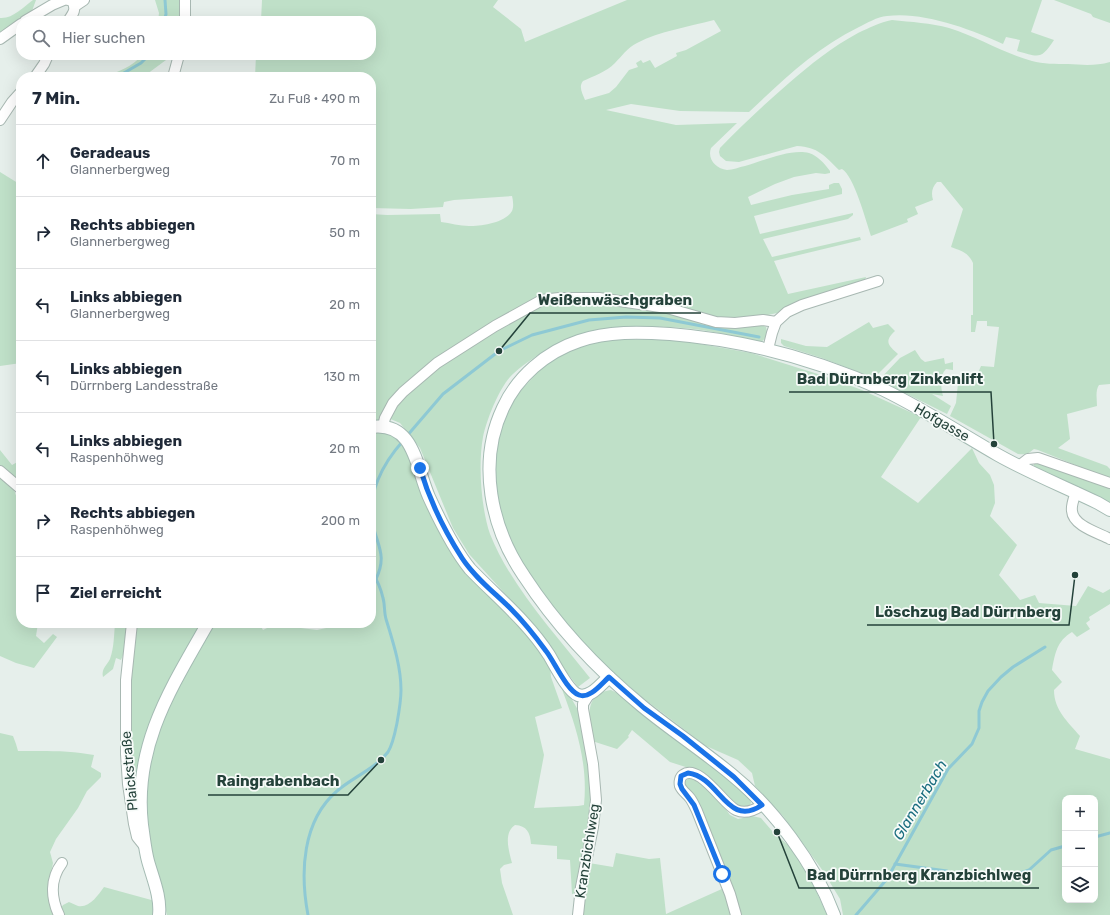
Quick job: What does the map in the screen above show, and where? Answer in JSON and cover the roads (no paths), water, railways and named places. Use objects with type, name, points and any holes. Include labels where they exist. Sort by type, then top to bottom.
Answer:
[{"type":"main road","name":"Hofgasse","points":[[834,915],[824,892],[797,846],[762,805],[734,777],[683,736],[644,708],[609,677],[551,614],[514,560],[503,538],[495,515],[490,492],[489,473],[494,436],[503,408],[512,392],[524,376],[538,362],[557,350],[576,342],[594,337],[618,333],[698,336],[768,349],[815,363],[883,390],[1019,466],[1076,492],[1110,510]]},
{"type":"main road","points":[[377,426],[390,427],[405,439],[416,456],[429,496],[448,535],[463,560],[524,623],[548,653],[572,690],[582,695],[590,693],[609,677]]},
{"type":"main road","points":[[159,915],[160,903],[138,820],[144,768],[151,735],[160,712],[171,688],[205,628]]},
{"type":"street","points":[[33,16],[52,4],[64,0]]},
{"type":"street","points":[[71,16],[73,13],[72,3],[84,0]]},
{"type":"street","points":[[185,0],[185,16]]},
{"type":"street","points":[[0,39],[16,28]]},
{"type":"street","points":[[38,72],[45,60]]},
{"type":"street","points":[[174,72],[178,60]]},
{"type":"street","points":[[0,120],[16,98]]},
{"type":"street","points":[[768,349],[776,322],[794,308],[878,281]]},
{"type":"street","points":[[377,426],[385,418],[393,403],[403,392],[437,363],[495,326],[542,300],[559,298],[599,298],[667,308],[716,322],[735,323],[763,320],[776,322]]},
{"type":"street","points":[[1019,466],[1028,459],[1038,458],[1110,483]]},
{"type":"street","points":[[0,471],[16,485]]},
{"type":"street","points":[[1076,492],[1072,506],[1073,516],[1087,528],[1110,539]]},
{"type":"street","name":"Plaickstraße","points":[[131,628],[126,680],[128,784],[138,820]]},
{"type":"street","points":[[572,690],[584,714]]},
{"type":"street","name":"Kranzbichlweg","points":[[578,915],[581,887],[593,827],[596,800],[594,770],[583,704],[590,693]]},
{"type":"street","points":[[736,915],[730,894],[701,821],[691,799],[682,789],[680,780],[681,776],[684,774],[693,773],[715,790],[731,807],[742,812],[752,810],[762,805]]},
{"type":"street","points":[[59,915],[55,902],[53,885],[56,872],[62,863]]},
{"type":"waterway","points":[[165,0],[165,16]]},
{"type":"waterway","points":[[126,72],[144,60]]},
{"type":"waterway","points":[[406,437],[443,394],[499,351],[532,335],[589,320],[626,317],[660,318],[759,337]]},
{"type":"waterway","points":[[376,486],[389,459],[403,441]]},
{"type":"waterway","points":[[376,536],[381,564],[376,579]]},
{"type":"waterway","points":[[308,915],[304,882],[304,865],[310,832],[325,803],[343,786],[377,763],[388,752],[393,742],[397,723],[401,694],[400,672],[385,616],[382,595],[376,580]]},
{"type":"waterway","name":"Glannerbach","points":[[856,915],[887,879],[948,769],[972,744],[979,728],[979,711],[988,691],[1013,667],[1045,647]]},
{"type":"waterway","points":[[1098,836],[1110,833]]},
{"type":"waterway","points":[[958,872],[1009,876],[1018,874],[1029,870],[1051,850],[1062,847]]},
{"type":"waterway","points":[[895,864],[947,871]]},
{"type":"place","name":"Weißenwäschgraben","points":[[499,351]]},
{"type":"place","name":"Bad Dürrnberg Zinkenlift","points":[[994,444]]},
{"type":"place","name":"Löschzug Bad Dürrnberg","points":[[1075,575]]},
{"type":"place","name":"Raingrabenbach","points":[[381,760]]},
{"type":"place","name":"Bad Dürrnberg Kranzbichlweg","points":[[777,832]]}]
